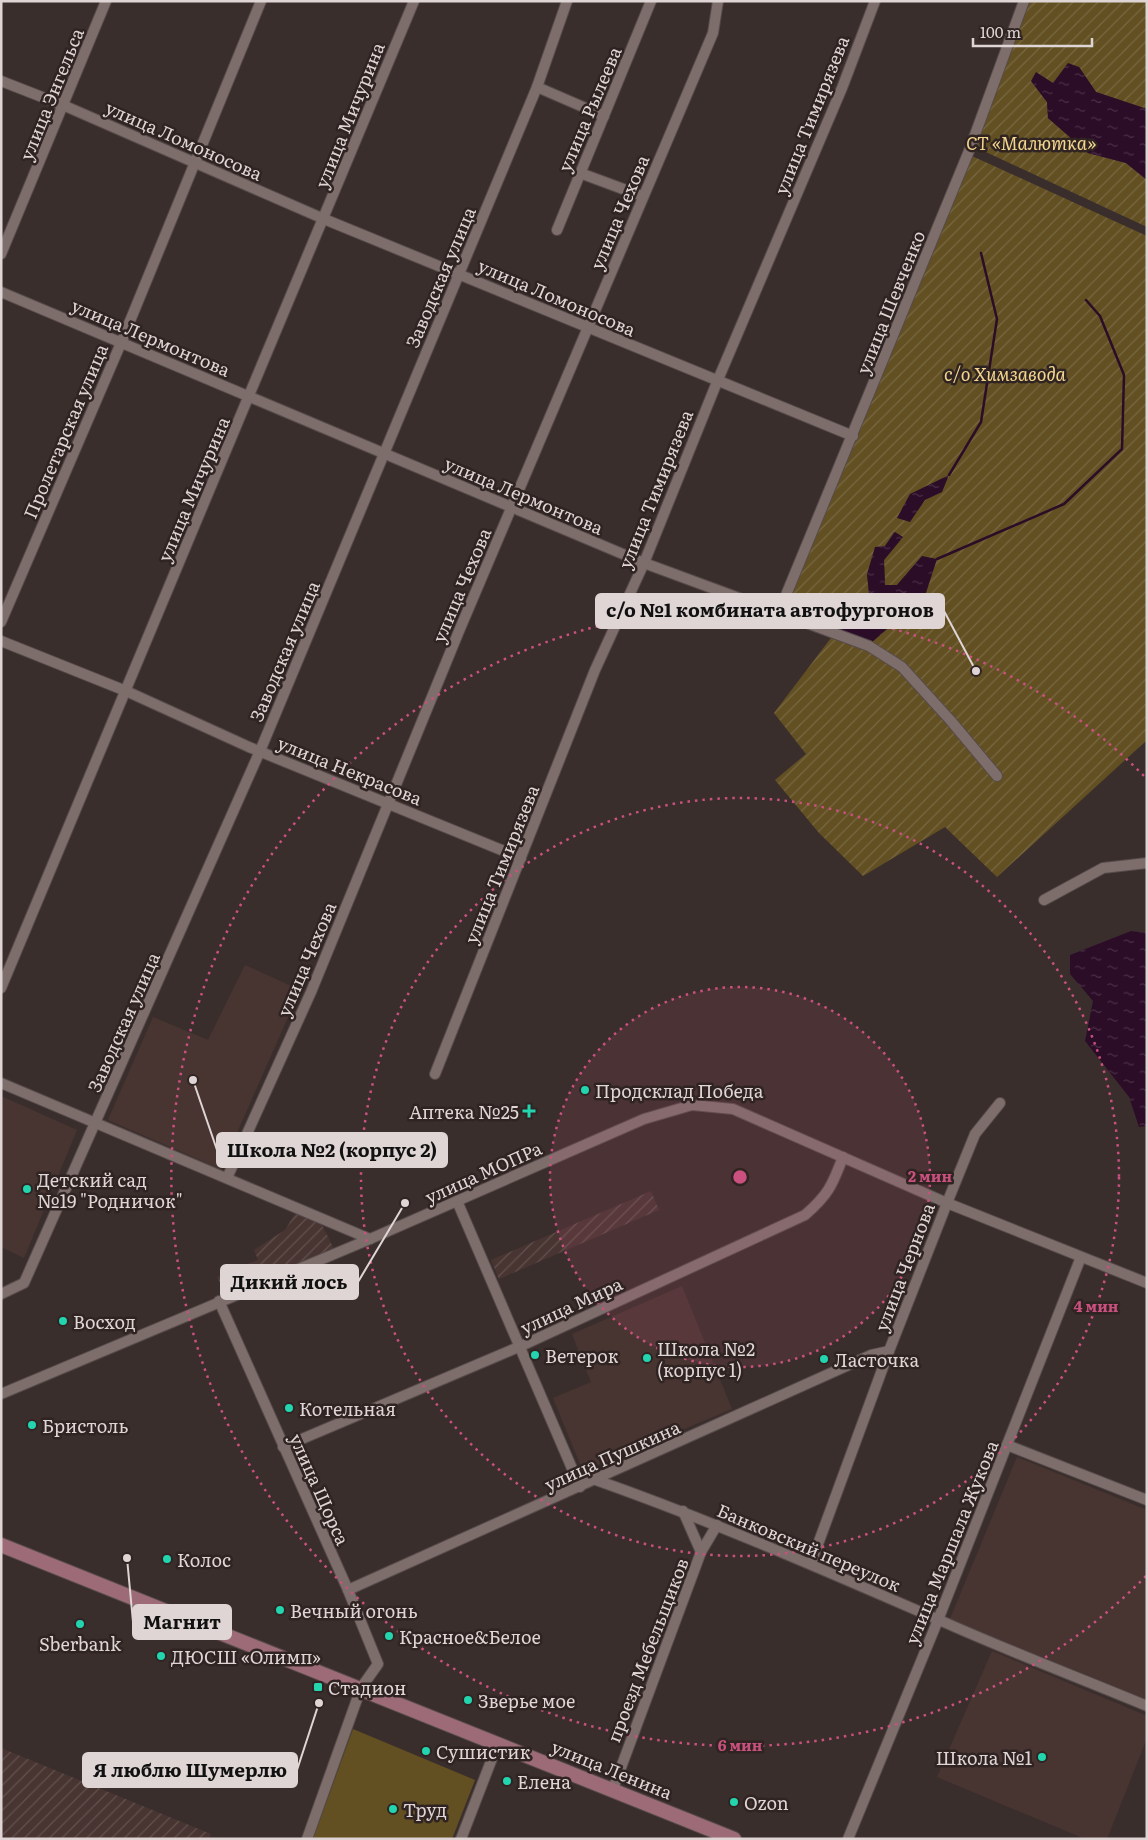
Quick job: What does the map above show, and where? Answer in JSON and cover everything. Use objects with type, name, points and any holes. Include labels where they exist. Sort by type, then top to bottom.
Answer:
[{"type":"main road","name":"улица Ленина","points":[[1,1544],[734,1839]]},
{"type":"street","name":"улица Энгельса","points":[[1,254],[65,106],[106,1]]},
{"type":"street","name":"Пролетарская улица","points":[[1,622],[120,343],[261,1]]},
{"type":"street","name":"улица Мичурина","points":[[1,988],[414,1]]},
{"type":"street","name":"Заводская улица","points":[[1,1294],[24,1283],[260,751],[538,87],[567,1]]},
{"type":"street","name":"улица Рылеева","points":[[556,230],[650,1]]},
{"type":"street","name":"улица Чехова","points":[[226,1178],[311,992],[642,196],[713,33],[718,1]]},
{"type":"street","name":"улица Тимирязева","points":[[435,1074],[595,670],[644,563],[717,382],[842,88],[875,1]]},
{"type":"street","name":"улица Шевченко","points":[[780,612],[969,151],[1024,1]]},
{"type":"street","name":"улица Ломоносова","points":[[1,81],[65,106],[324,219],[717,382],[853,436]]},
{"type":"street","points":[[538,87],[604,116]]},
{"type":"street","points":[[580,173],[642,196]]},
{"type":"street","name":"улица Лермонтова","points":[[1,292],[644,563],[870,646],[902,666],[997,776]]},
{"type":"street","name":"улица Некрасова","points":[[1,641],[126,691],[260,751],[521,858]]},
{"type":"street","points":[[1044,900],[1103,868],[1147,864]]},
{"type":"street","points":[[1,1083],[370,1239]]},
{"type":"street","name":"улица Чернова","points":[[811,1563],[889,1351],[975,1134],[1000,1103]]},
{"type":"street","name":"улица МОПРа","points":[[1,1394],[457,1202],[644,1120],[692,1105],[733,1109],[947,1203],[1147,1283]]},
{"type":"street","name":"улица Мира","points":[[283,1447],[520,1346],[805,1215],[823,1199],[831,1188],[842,1158]]},
{"type":"street","points":[[457,1202],[580,1486]]},
{"type":"street","name":"улица Маршала Жукова","points":[[848,1839],[938,1620],[1081,1257]]},
{"type":"street","name":"улица Щорса","points":[[220,1301],[283,1447],[348,1590],[378,1664],[362,1688]]},
{"type":"street","name":"улица Пушкина","points":[[348,1590],[871,1355],[889,1351]]},
{"type":"street","points":[[1007,1444],[1147,1500]]},
{"type":"street","name":"Банковский переулок","points":[[596,1480],[683,1511],[811,1563],[938,1620],[1147,1706]]},
{"type":"street","points":[[683,1511],[701,1552]]},
{"type":"street","name":"проезд Мебельщиков","points":[[613,1789],[701,1552],[717,1525]]},
{"type":"street","points":[[307,1839],[362,1688]]},
{"type":"street","points":[[461,1839],[498,1743]]},
{"type":"shaded area","points":[[245,965],[300,990],[221,1169],[108,1120],[153,1017],[208,1040]]},
{"type":"shaded area","name":"Детский сад №19 \"Родничок\"","points":[[1,1096],[77,1130],[24,1258],[1,1247]]},
{"type":"shaded area","points":[[651,1191],[659,1210],[499,1279],[491,1260]]},
{"type":"shaded area","points":[[296,1212],[321,1223],[334,1249],[225,1293],[217,1277],[258,1260],[254,1250],[285,1230]]},
{"type":"shaded area","name":"Школа №2 (корпус 1)","points":[[682,1286],[732,1409],[583,1471],[553,1398],[591,1382],[572,1334]]},
{"type":"shaded area","points":[[1017,1457],[1147,1510],[1147,1701],[950,1619]]},
{"type":"shaded area","name":"Школа №1","points":[[992,1651],[1147,1716],[1147,1738],[1107,1839],[1085,1839],[937,1777]]},
{"type":"shaded area","points":[[1,1748],[211,1834],[209,1839],[1,1839]]},
{"type":"green space","name":"СТ «Малютка»","points":[[1028,1],[1147,1],[1147,109],[1096,92],[1079,67],[1053,83],[1031,81],[1047,102],[1048,118],[1088,153],[1126,163],[1147,180],[1147,227],[975,147]]},
{"type":"green space","name":"с/о Химзавода","points":[[972,156],[1147,236],[1147,740],[997,877],[945,827],[863,876],[819,833],[775,780],[806,754],[774,713],[837,630],[786,607]],"holes":[[[894,532],[902,538],[884,560],[885,585],[897,585],[922,556],[871,643],[838,630],[854,618],[869,594],[867,574]]]},
{"type":"green space","name":"Труд","points":[[353,1729],[475,1780],[452,1839],[313,1839]]},
{"type":"water","points":[[1068,63],[1079,67],[1096,92],[1147,109],[1147,180],[1126,163],[1088,153],[1048,118],[1047,102],[1031,81],[1036,72],[1053,83]]},
{"type":"water","points":[[949,475],[942,492],[925,500],[910,522],[897,518],[910,494]]},
{"type":"water","points":[[895,532],[903,537],[884,560],[885,585],[897,585],[922,556],[937,559],[925,596],[871,643],[838,630],[854,618],[869,594],[867,574],[875,547],[885,546]]},
{"type":"water","points":[[1131,931],[1147,933],[1147,1126],[1139,1127],[1129,1097],[1085,1041],[1093,1001],[1070,974],[1070,955]]},
{"type":"waterway","points":[[949,475],[981,422],[997,319],[981,253]]},
{"type":"waterway","points":[[937,559],[1064,504],[1122,449],[1124,375],[1100,316],[1086,300]]},
{"type":"place","name":"с/о №1 комбината автофургонов","points":[[976,671]]},
{"type":"place","name":"Школа №2 (корпус 2)","points":[[193,1080]]},
{"type":"place","name":"Продсклад Победа","points":[[585,1090]]},
{"type":"place","name":"Аптека №25","points":[[529,1111]]},
{"type":"place","name":"Детский сад №19 \"Родничок\"","points":[[27,1189]]},
{"type":"place","name":"Дикий лось","points":[[405,1203]]},
{"type":"place","name":"Восход","points":[[63,1321]]},
{"type":"place","name":"Ветерок","points":[[535,1355]]},
{"type":"place","name":"Школа №2 (корпус 1)","points":[[647,1358]]},
{"type":"place","name":"Ласточка","points":[[824,1359]]},
{"type":"place","name":"Котельная","points":[[289,1408]]},
{"type":"place","name":"Бристоль","points":[[32,1425]]},
{"type":"place","name":"Магнит","points":[[127,1558]]},
{"type":"place","name":"Колос","points":[[167,1559]]},
{"type":"place","name":"Вечный огонь","points":[[280,1610]]},
{"type":"place","name":"Sberbank","points":[[80,1624]]},
{"type":"place","name":"Красное&Белое","points":[[389,1636]]},
{"type":"place","name":"ДЮСШ «Олимп»","points":[[161,1656]]},
{"type":"place","name":"Стадион","points":[[318,1687]]},
{"type":"place","name":"Зверье мое","points":[[468,1700]]},
{"type":"place","name":"Я люблю Шумерлю","points":[[319,1703]]},
{"type":"place","name":"Сушистик","points":[[426,1751]]},
{"type":"place","name":"Школа №1","points":[[1042,1757]]},
{"type":"place","name":"Елена","points":[[507,1781]]},
{"type":"place","name":"Ozon","points":[[734,1802]]},
{"type":"place","name":"Труд","points":[[393,1809]]}]
